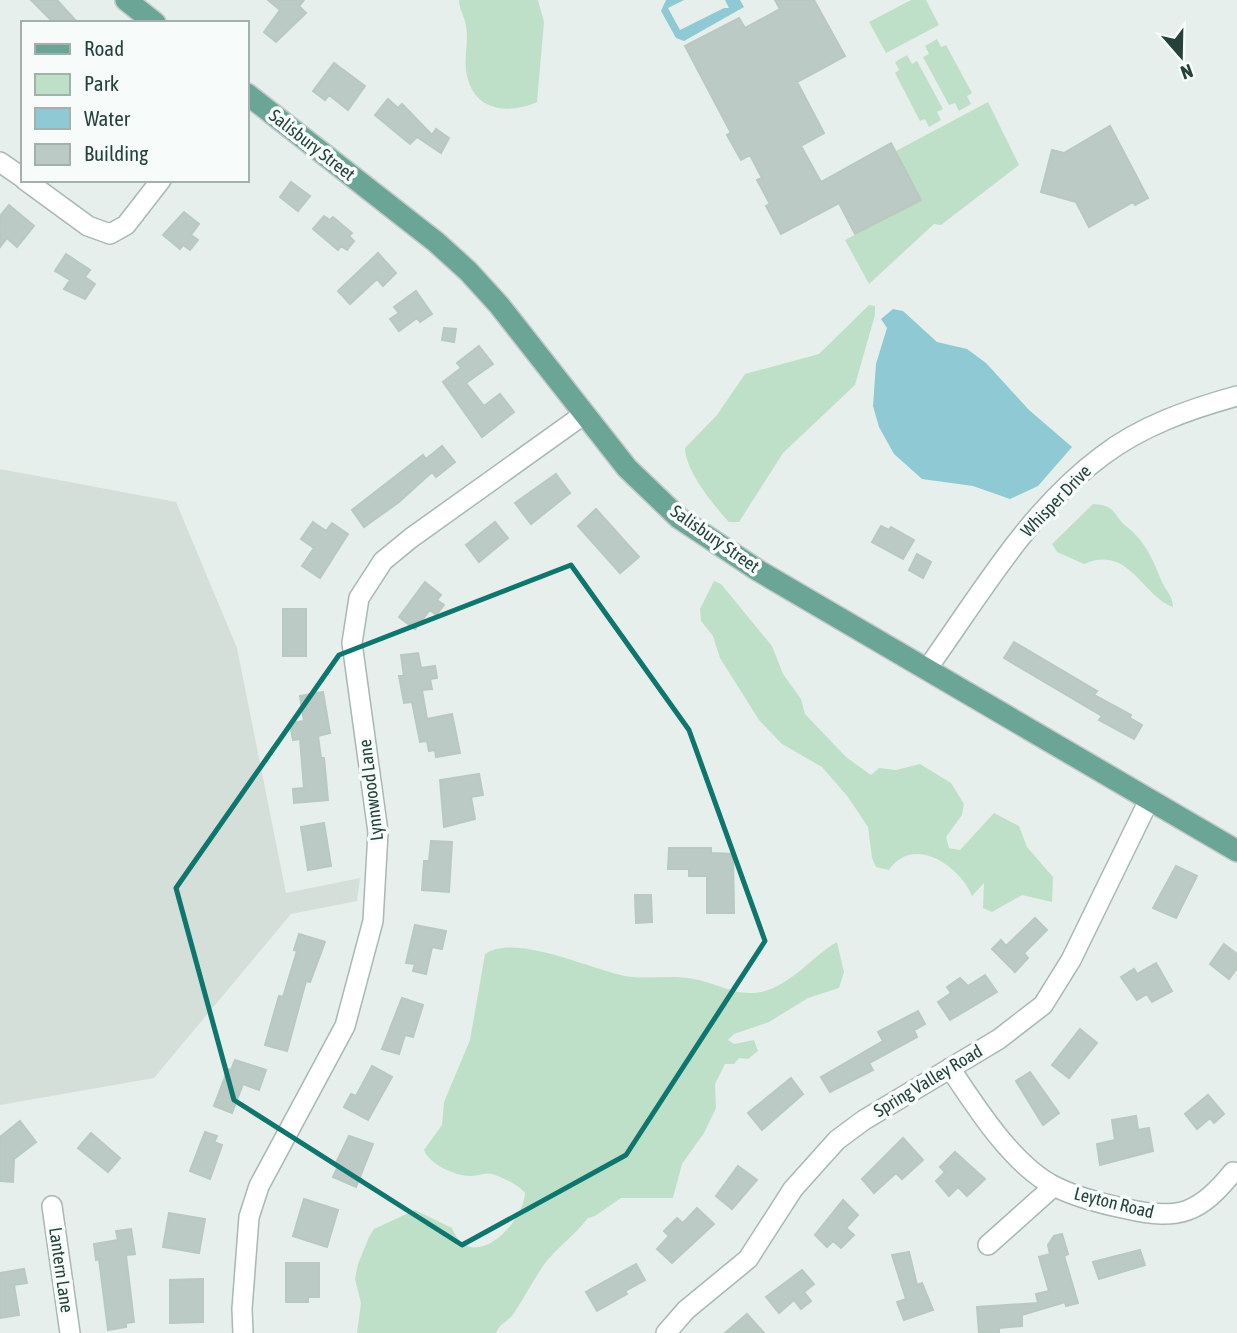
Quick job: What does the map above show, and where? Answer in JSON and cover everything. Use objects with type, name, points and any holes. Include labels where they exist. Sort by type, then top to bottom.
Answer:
[{"type":"main road","points":[[126,0],[152,21]]},
{"type":"main road","name":"Salisbury Street","points":[[248,95],[460,264],[499,305],[627,468],[679,518],[759,571],[1237,850]]},
{"type":"street","points":[[0,162],[21,177]]},
{"type":"street","points":[[28,182],[100,233],[113,233],[130,221],[159,182]]},
{"type":"street","name":"Whisper Drive","points":[[927,669],[1021,537],[1082,472],[1102,455],[1150,427],[1237,396]]},
{"type":"street","name":"Lynnwood Lane","points":[[243,1333],[247,1242],[256,1196],[275,1153],[345,1026],[373,921],[378,832],[352,643],[359,598],[383,561],[411,538],[583,415]]},
{"type":"street","name":"Spring Valley Road","points":[[666,1333],[686,1310],[748,1259],[793,1189],[825,1150],[864,1120],[1022,1023],[1052,994],[1149,800]]},
{"type":"street","name":"Leyton Road","points":[[950,1068],[998,1135],[1054,1186],[1111,1206],[1158,1215],[1174,1214],[1189,1212],[1212,1199],[1233,1172]]},
{"type":"street","points":[[988,1245],[1054,1186]]},
{"type":"street","name":"Lantern Lane","points":[[52,1206],[70,1333]]},
{"type":"highlighted area","points":[[571,565],[689,730],[765,941],[626,1155],[462,1245],[234,1100],[176,888],[339,655]]},
{"type":"shaded area","points":[[0,469],[176,502],[237,648],[286,893],[360,878],[357,901],[291,914],[154,1078],[0,1105]]},
{"type":"green space","points":[[459,0],[538,0],[544,22],[537,102],[514,109],[502,109],[482,101],[475,94],[466,70],[467,31]]},
{"type":"green space","points":[[911,0],[926,0],[939,25],[886,53],[869,22]]},
{"type":"green space","points":[[937,39],[941,47],[946,45],[972,93],[967,96],[971,104],[959,111],[955,103],[949,105],[923,57],[929,54],[925,46]]},
{"type":"green space","points":[[907,55],[912,64],[917,61],[943,109],[937,112],[941,120],[929,127],[925,119],[920,121],[895,73],[899,70],[895,62]]},
{"type":"green space","points":[[988,102],[1019,165],[941,225],[934,224],[869,284],[845,240],[921,200],[896,151]]},
{"type":"green space","points":[[869,305],[875,306],[875,315],[855,385],[783,453],[739,522],[729,522],[695,477],[685,448],[717,415],[745,374],[819,354]]},
{"type":"green space","points":[[1093,504],[1111,509],[1144,545],[1171,597],[1173,607],[1162,601],[1123,566],[1112,561],[1099,560],[1084,564],[1057,552],[1052,544]]},
{"type":"green space","points":[[714,581],[721,584],[772,646],[783,674],[801,699],[805,714],[846,757],[871,775],[879,768],[896,770],[920,764],[951,783],[964,804],[962,815],[946,837],[949,848],[960,850],[994,813],[1019,826],[1027,847],[1053,877],[1052,902],[1022,895],[992,912],[983,908],[984,883],[972,896],[966,885],[947,865],[923,854],[910,855],[899,860],[889,870],[876,867],[872,858],[868,827],[848,797],[822,767],[782,744],[759,720],[720,658],[713,636],[701,621],[700,609]]},
{"type":"green space","points":[[837,942],[844,972],[839,988],[808,998],[769,1022],[734,1034],[728,1040],[734,1044],[754,1040],[758,1051],[748,1059],[739,1058],[734,1064],[725,1064],[715,1084],[716,1108],[704,1133],[682,1164],[673,1198],[621,1198],[588,1218],[548,1259],[514,1313],[496,1333],[357,1333],[361,1303],[355,1279],[358,1264],[374,1229],[415,1210],[452,1228],[460,1241],[471,1247],[482,1246],[506,1231],[522,1206],[525,1193],[510,1182],[489,1174],[470,1176],[450,1171],[431,1160],[424,1150],[442,1125],[444,1102],[470,1040],[485,954],[498,949],[533,950],[625,976],[685,978],[737,992],[751,993],[776,987],[787,981]]},
{"type":"water","points":[[666,0],[684,0],[668,8],[680,30],[729,8],[725,0],[740,0],[744,7],[684,41],[676,38],[661,11]]},
{"type":"water","points":[[893,309],[903,311],[937,342],[967,349],[986,363],[1029,410],[1072,447],[1038,486],[1010,499],[973,486],[922,479],[894,454],[879,427],[873,406],[876,364],[887,328],[881,319]]},
{"type":"building","points":[[31,0],[57,0],[76,21],[52,21]]},
{"type":"building","points":[[268,0],[304,0],[299,6],[306,13],[276,42],[264,32],[280,10]]},
{"type":"building","points":[[775,0],[814,0],[845,56],[797,82],[824,133],[801,146],[821,182],[891,143],[921,200],[855,234],[839,203],[781,234],[766,206],[770,204],[757,180],[762,178],[750,155],[741,160],[727,135],[731,133],[685,46],[739,18],[745,28],[780,9]]},
{"type":"building","points":[[334,63],[365,86],[348,110],[329,95],[325,100],[313,91]]},
{"type":"building","points":[[388,99],[398,108],[402,104],[432,135],[436,129],[449,138],[441,153],[417,137],[410,144],[375,115]]},
{"type":"building","points":[[1110,126],[1148,198],[1135,205],[1133,202],[1089,227],[1076,202],[1041,192],[1052,150],[1064,153]]},
{"type":"building","points":[[291,182],[310,196],[298,211],[280,197]]},
{"type":"building","points":[[9,205],[34,226],[17,247],[7,238],[0,247],[0,216]]},
{"type":"building","points":[[184,212],[199,224],[191,235],[198,240],[190,250],[183,245],[180,249],[163,235]]},
{"type":"building","points":[[324,216],[330,220],[333,217],[352,233],[349,236],[354,241],[347,250],[341,246],[338,250],[313,229]]},
{"type":"building","points":[[378,253],[396,273],[383,286],[377,279],[350,304],[338,291]]},
{"type":"building","points":[[66,254],[90,270],[85,277],[95,284],[85,299],[64,289],[70,280],[55,271]]},
{"type":"building","points":[[416,291],[432,314],[420,322],[417,318],[399,331],[390,319],[399,313],[394,307]]},
{"type":"building","points":[[444,328],[456,329],[454,342],[442,340]]},
{"type":"building","points":[[479,346],[493,364],[466,383],[484,406],[500,394],[514,412],[482,437],[443,382],[461,368],[457,363]]},
{"type":"building","points":[[442,446],[455,462],[436,477],[432,472],[399,502],[364,527],[352,510],[423,455],[426,459]]},
{"type":"building","points":[[556,474],[570,493],[531,524],[515,503]]},
{"type":"building","points":[[596,509],[639,557],[620,573],[578,526]]},
{"type":"building","points":[[313,522],[326,531],[332,523],[348,534],[320,578],[302,566],[314,548],[301,539]]},
{"type":"building","points":[[495,522],[508,538],[479,562],[466,545]]},
{"type":"building","points":[[881,526],[889,530],[891,527],[914,540],[903,559],[872,542]]},
{"type":"building","points":[[917,554],[931,562],[923,578],[909,570]]},
{"type":"building","points":[[425,582],[441,595],[437,600],[444,605],[436,615],[430,610],[415,629],[399,617]]},
{"type":"building","points":[[283,609],[306,609],[306,656],[283,656]]},
{"type":"building","points":[[1014,642],[1097,691],[1094,695],[1131,715],[1130,718],[1142,725],[1134,739],[1099,720],[1102,716],[1004,658]]},
{"type":"building","points":[[418,653],[421,668],[435,666],[437,678],[430,679],[432,689],[422,690],[427,719],[452,714],[460,753],[436,757],[435,750],[429,751],[427,741],[420,742],[412,702],[404,703],[399,676],[404,676],[401,655]]},
{"type":"building","points":[[323,692],[330,733],[318,736],[321,758],[324,758],[328,800],[294,803],[293,789],[304,788],[300,739],[293,740],[290,723],[304,721],[300,696]]},
{"type":"building","points":[[479,774],[483,795],[471,797],[475,819],[444,827],[440,780]]},
{"type":"building","points":[[324,823],[331,866],[308,870],[301,827]]},
{"type":"building","points":[[431,841],[452,842],[449,892],[422,890],[424,861],[429,861]]},
{"type":"building","points":[[669,848],[711,848],[711,853],[733,854],[734,913],[707,913],[707,876],[689,876],[689,869],[668,869]]},
{"type":"building","points":[[1176,866],[1197,876],[1176,918],[1153,908]]},
{"type":"building","points":[[635,895],[651,895],[652,922],[636,923]]},
{"type":"building","points":[[1035,918],[1047,930],[1024,953],[1028,958],[1015,972],[992,949],[1001,940],[1006,946]]},
{"type":"building","points":[[415,925],[446,931],[442,949],[432,947],[426,974],[413,971],[415,964],[406,963]]},
{"type":"building","points":[[299,934],[325,942],[310,982],[306,981],[287,1051],[265,1045],[279,996],[283,997],[297,951],[294,950]]},
{"type":"building","points":[[1224,944],[1237,954],[1237,968],[1229,979],[1210,964]]},
{"type":"building","points":[[1156,963],[1172,991],[1152,1002],[1147,994],[1137,1000],[1121,977],[1134,969],[1137,974]]},
{"type":"building","points":[[985,975],[997,992],[950,1020],[938,1002],[951,993],[947,987],[960,978],[968,986]]},
{"type":"building","points":[[402,998],[423,1005],[413,1037],[405,1035],[399,1054],[382,1049]]},
{"type":"building","points":[[918,1011],[925,1024],[914,1030],[917,1037],[869,1063],[873,1070],[830,1092],[821,1077],[883,1041],[878,1032]]},
{"type":"building","points":[[1080,1029],[1097,1043],[1069,1078],[1052,1065]]},
{"type":"building","points":[[235,1060],[266,1070],[259,1090],[243,1084],[232,1113],[214,1106],[228,1069],[231,1070]]},
{"type":"building","points":[[372,1066],[392,1077],[368,1120],[344,1107],[351,1094],[356,1096]]},
{"type":"building","points":[[1030,1072],[1059,1113],[1043,1125],[1016,1081]]},
{"type":"building","points":[[791,1078],[803,1094],[762,1130],[748,1113]]},
{"type":"building","points":[[1208,1095],[1224,1114],[1214,1123],[1210,1118],[1197,1129],[1185,1114]]},
{"type":"building","points":[[1136,1116],[1138,1130],[1149,1128],[1153,1151],[1100,1165],[1097,1144],[1115,1140],[1112,1120]]},
{"type":"building","points":[[20,1121],[36,1142],[14,1159],[13,1182],[0,1181],[0,1137]]},
{"type":"building","points":[[205,1132],[217,1136],[214,1142],[222,1145],[210,1179],[190,1171]]},
{"type":"building","points":[[91,1133],[120,1158],[108,1172],[78,1148]]},
{"type":"building","points":[[349,1136],[373,1144],[356,1187],[333,1177],[339,1164],[336,1163]]},
{"type":"building","points":[[903,1138],[923,1160],[902,1179],[896,1173],[874,1193],[862,1179]]},
{"type":"building","points":[[955,1152],[985,1179],[967,1196],[958,1187],[949,1196],[936,1181],[945,1172],[940,1167]]},
{"type":"building","points":[[738,1166],[757,1180],[732,1209],[716,1196]]},
{"type":"building","points":[[304,1199],[338,1210],[327,1247],[293,1236]]},
{"type":"building","points":[[843,1200],[858,1215],[846,1228],[854,1235],[841,1248],[833,1241],[827,1247],[815,1235]]},
{"type":"building","points":[[697,1208],[714,1224],[672,1263],[657,1249],[669,1236],[664,1231],[677,1218],[683,1223]]},
{"type":"building","points":[[169,1213],[205,1219],[199,1253],[163,1247]]},
{"type":"building","points":[[131,1229],[135,1254],[126,1255],[134,1322],[126,1323],[126,1327],[108,1330],[99,1259],[96,1260],[94,1244],[118,1240],[116,1231]]},
{"type":"building","points":[[1062,1234],[1068,1254],[1064,1256],[1078,1303],[1066,1306],[1065,1302],[1022,1315],[1022,1326],[999,1328],[999,1333],[979,1333],[977,1307],[1038,1303],[1036,1294],[1049,1291],[1039,1257],[1050,1254],[1048,1245],[1054,1236]]},
{"type":"building","points":[[1140,1250],[1145,1265],[1099,1279],[1093,1262]]},
{"type":"building","points":[[909,1252],[917,1285],[922,1283],[933,1310],[904,1320],[897,1302],[906,1299],[892,1255]]},
{"type":"building","points":[[286,1263],[319,1263],[319,1297],[308,1297],[308,1302],[286,1302]]},
{"type":"building","points":[[636,1264],[645,1280],[597,1311],[586,1292]]},
{"type":"building","points":[[24,1269],[27,1283],[14,1285],[19,1315],[0,1318],[0,1273]]},
{"type":"building","points":[[802,1270],[814,1284],[804,1292],[811,1301],[801,1309],[794,1300],[779,1313],[766,1297]]},
{"type":"building","points":[[203,1279],[203,1322],[170,1323],[170,1280]]},
{"type":"building","points":[[747,1314],[764,1333],[725,1333]]}]
